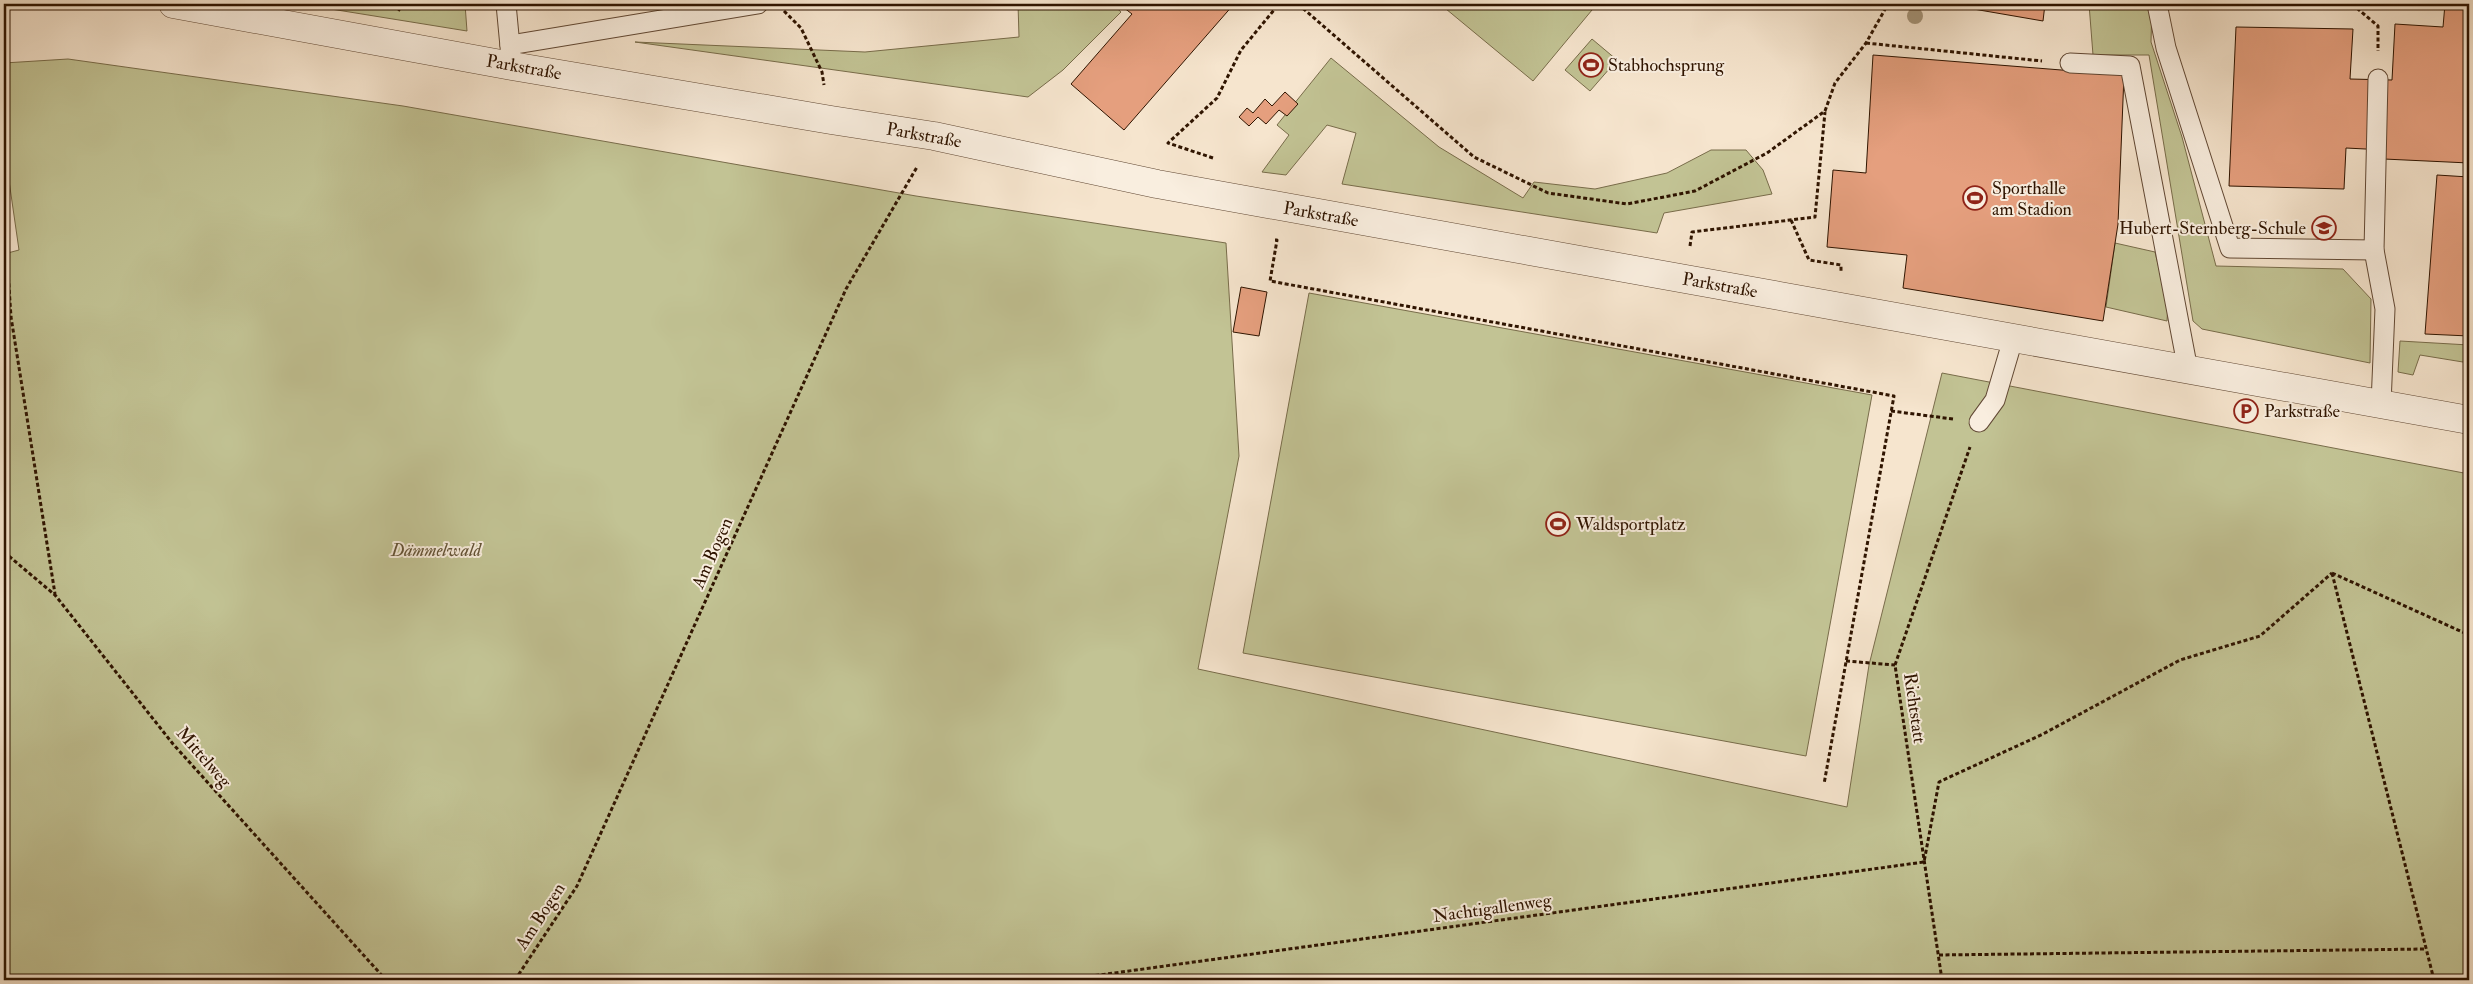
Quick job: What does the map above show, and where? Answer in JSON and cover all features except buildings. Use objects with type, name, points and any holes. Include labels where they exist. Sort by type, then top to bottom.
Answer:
[{"type":"street","name":"Parkstraße","points":[[173,4],[511,56],[831,120],[934,136],[1214,195],[2469,420]]},
{"type":"lane","points":[[506,4],[511,56],[758,4]]},
{"type":"lane","points":[[2158,4],[2166,48],[2230,248],[2374,250]]},
{"type":"lane","points":[[2070,63],[2130,66],[2188,370]]},
{"type":"lane","points":[[2378,79],[2374,250],[2385,309],[2381,404]]},
{"type":"lane","points":[[1980,422],[1995,400],[2013,338]]},
{"type":"path","points":[[1214,195],[1220,161],[1168,143],[1217,98],[1241,50],[1279,4]]},
{"type":"path","points":[[1298,4],[1474,157],[1548,194],[1627,204],[1695,191],[1767,153],[1826,111]]},
{"type":"path","points":[[1684,278],[1692,232],[1815,217],[1826,111],[1835,83],[1866,43],[1888,4]]},
{"type":"path","points":[[2352,4],[2378,26],[2378,79]]},
{"type":"path","points":[[782,10],[801,28],[822,72]]},
{"type":"path","points":[[1866,43],[2070,63]]},
{"type":"path","name":"Am Bogen","points":[[515,980],[577,886],[846,289],[934,136]]},
{"type":"path","points":[[4,212],[11,317],[56,595]]},
{"type":"path","points":[[1791,220],[1809,260],[1842,265],[1840,307]]},
{"type":"path","points":[[1268,239],[1277,240],[1270,281],[1894,396],[1824,784]]},
{"type":"path","points":[[1891,411],[1980,422]]},
{"type":"path","name":"Richtstatt","points":[[1942,980],[1895,665],[1960,471],[1980,422]]},
{"type":"path","name":"Mittelweg","points":[[4,552],[56,595],[173,744],[386,980]]},
{"type":"path","points":[[2332,573],[2469,635]]},
{"type":"path","points":[[1924,862],[1939,782],[2042,734],[2180,660],[2260,636],[2332,573]]},
{"type":"path","points":[[2332,573],[2434,980]]},
{"type":"path","points":[[1846,661],[1895,665]]},
{"type":"path","name":"Nachtigallenweg","points":[[1063,980],[1924,862]]},
{"type":"path","points":[[1938,955],[2426,949]]},
{"type":"green space","points":[[300,4],[465,4],[467,31]]},
{"type":"green space","points":[[1018,4],[1112,4],[1121,12],[1063,70],[1028,97],[635,42],[865,52],[1019,37]]},
{"type":"green space","points":[[1440,4],[1597,4],[1533,81]]},
{"type":"green space","points":[[2089,4],[2152,4],[2151,42],[2182,137],[2216,266],[2343,269],[2371,299],[2370,363],[2202,329],[2193,321],[2149,55],[2093,55]]},
{"type":"green space","name":"Stabhochsprung","points":[[1592,39],[1617,60],[1590,91],[1565,70]]},
{"type":"green space","points":[[1331,58],[1439,147],[1523,198],[1534,182],[1595,189],[1667,173],[1711,150],[1746,150],[1763,170],[1772,194],[1664,213],[1657,233],[1342,184],[1356,133],[1327,125],[1286,175],[1262,172],[1289,135],[1277,125]]},
{"type":"green space","name":"Dämmelwald","points":[[68,59],[403,106],[916,196],[1226,243],[1239,456],[1198,669],[1847,807],[1869,665],[1942,373],[2469,474],[2469,980],[4,980],[4,254],[19,250],[4,146],[4,63]]},
{"type":"green space","points":[[2115,243],[2155,252],[2168,305],[2167,321],[2106,307]]},
{"type":"green space","name":"Waldsportplatz","points":[[1309,293],[1872,395],[1806,756],[1243,653]]},
{"type":"green space","points":[[2400,341],[2469,345],[2469,363],[2420,355],[2413,375],[2398,372]]},
{"type":"place","name":"Stabhochsprung","points":[[1591,65]]},
{"type":"place","name":"Sporthalle am Stadion","points":[[1975,198]]},
{"type":"place","name":"Hubert-Sternberg-Schule","points":[[2324,228]]},
{"type":"place","name":"Parkstraße","points":[[2246,411]]},
{"type":"place","name":"Waldsportplatz","points":[[1558,524]]}]
